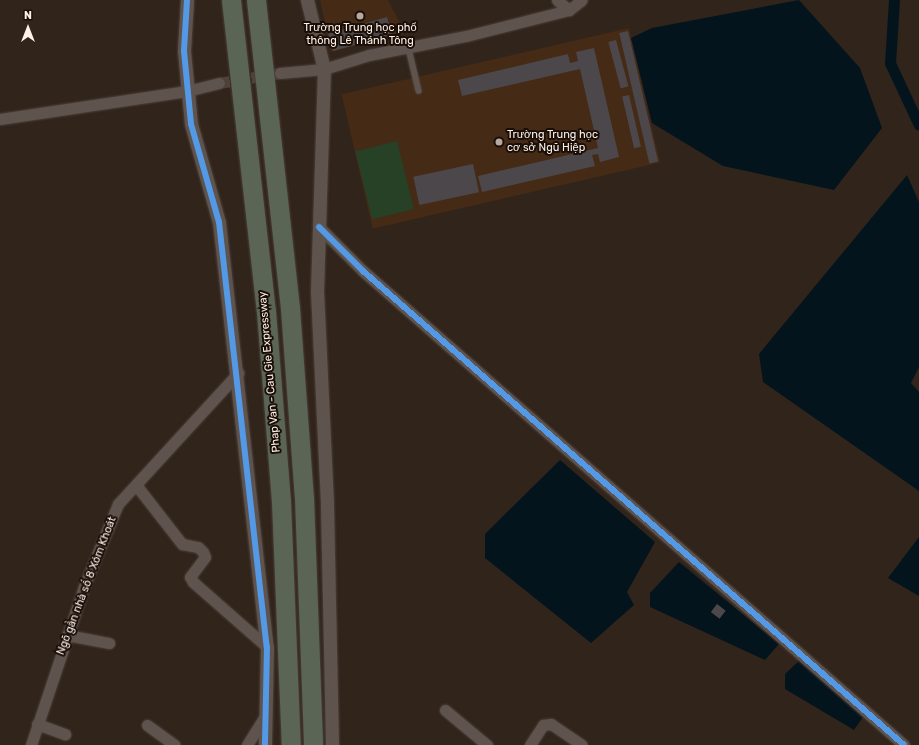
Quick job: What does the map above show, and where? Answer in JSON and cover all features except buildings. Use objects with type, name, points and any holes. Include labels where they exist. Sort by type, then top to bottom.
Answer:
[{"type":"highway","name":"Phap Van - Cau Gie Expressway","points":[[231,0],[266,311],[281,501],[290,745]]},
{"type":"highway","points":[[256,0],[290,308],[304,496],[313,745]]},
{"type":"street","points":[[187,0],[184,51],[187,90],[196,145],[212,189],[219,222],[238,373],[266,647],[264,718],[265,745]]},
{"type":"street","points":[[307,0],[324,69],[317,290],[327,505],[332,745]]},
{"type":"street","points":[[557,0],[569,10]]},
{"type":"street","points":[[280,73],[324,69],[369,55],[409,49],[569,10],[582,0]]},
{"type":"street","points":[[0,118],[187,90],[219,83]]},
{"type":"street","points":[[319,227],[372,279],[904,745]]},
{"type":"street","name":"Ngõ gần nhà số 8 Xóm Khoát","points":[[31,745],[67,635],[118,504],[238,373]]},
{"type":"street","points":[[136,485],[182,544],[198,547],[203,552],[205,557],[190,577],[193,582],[266,647]]},
{"type":"street","points":[[67,635],[109,643]]},
{"type":"street","points":[[445,710],[487,745]]},
{"type":"street","points":[[247,745],[264,718]]},
{"type":"street","points":[[37,724],[65,734]]},
{"type":"street","points":[[530,745],[543,725],[551,724],[582,745]]},
{"type":"street","points":[[147,725],[175,745]]},
{"type":"lane","points":[[409,49],[419,91]]},
{"type":"shaded area","name":"Trường Trung học phổ thông Lê Thánh Tông","points":[[320,0],[388,0],[405,33],[331,52]]},
{"type":"shaded area","name":"Trường Trung học cơ sở Ngũ Hiệp","points":[[629,28],[660,162],[373,229],[342,94]]},
{"type":"green space","points":[[397,141],[414,209],[372,219],[355,151]]},
{"type":"water","points":[[799,0],[860,68],[882,128],[834,190],[723,166],[652,123],[631,38],[652,28]]},
{"type":"water","points":[[907,175],[919,202],[919,367],[911,383],[919,392],[919,491],[763,382],[759,354]]},
{"type":"water","points":[[560,460],[655,542],[627,592],[634,605],[591,643],[485,558],[485,534]]},
{"type":"water","points":[[919,537],[919,596],[888,578]]},
{"type":"water","points":[[679,562],[779,644],[765,660],[650,607],[650,593]]},
{"type":"water","points":[[799,661],[863,717],[854,730],[785,689],[785,674]]},
{"type":"waterway","points":[[894,0],[890,63],[919,125]]},
{"type":"tunnel","points":[[219,83],[280,73]]},
{"type":"cycle path","points":[[187,0],[184,51],[191,124],[219,222],[267,647],[265,745]]},
{"type":"cycle path","points":[[319,227],[363,271],[904,745]]},
{"type":"place","name":"Trường Trung học phổ thông Lê Thánh Tông","points":[[360,16]]},
{"type":"place","name":"Trường Trung học cơ sở Ngũ Hiệp","points":[[499,142]]}]
